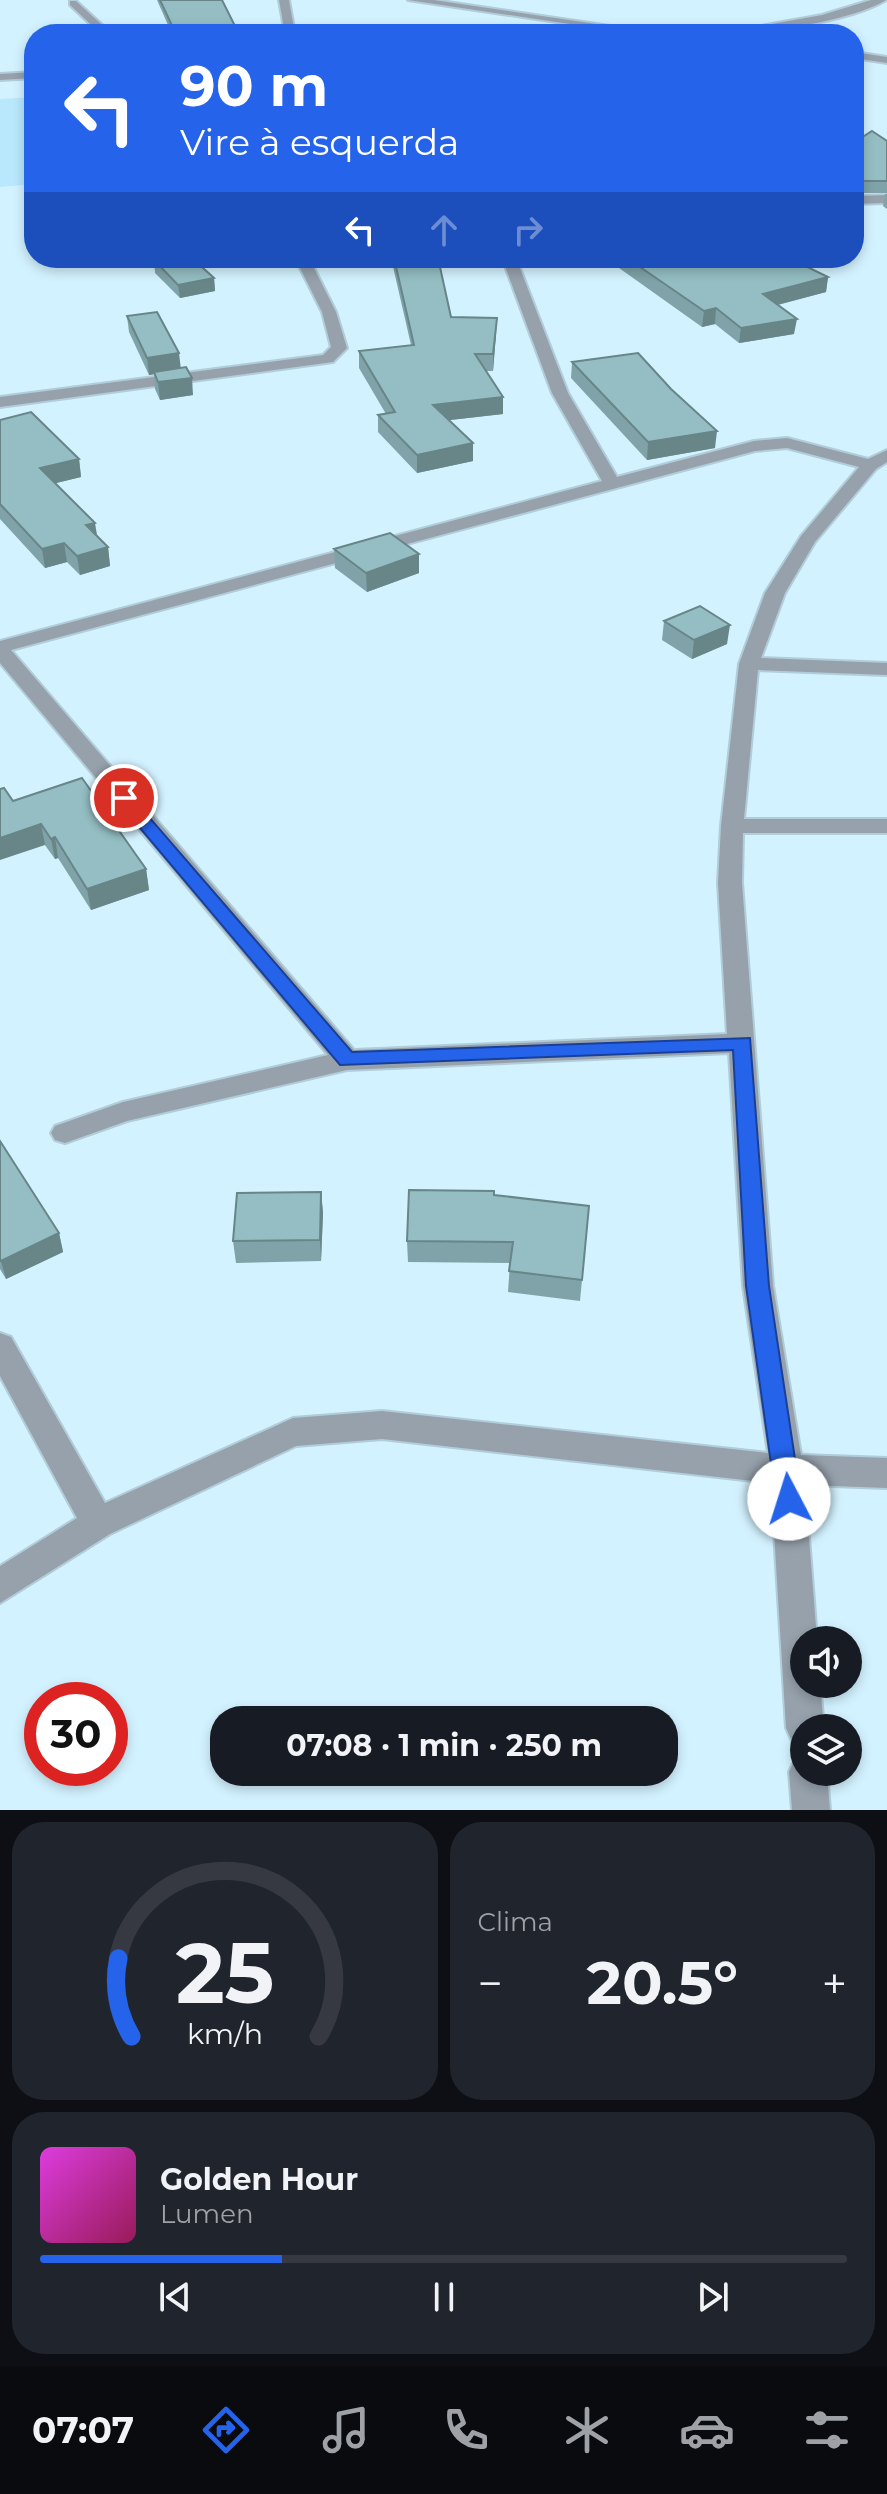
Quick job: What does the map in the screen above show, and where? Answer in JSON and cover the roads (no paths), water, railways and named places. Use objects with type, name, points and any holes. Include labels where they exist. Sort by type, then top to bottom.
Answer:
[{"type":"street","points":[[284,0],[288,24]]},
{"type":"street","points":[[413,0],[587,24]]},
{"type":"street","points":[[785,24],[823,18],[881,0]]},
{"type":"street","points":[[73,3],[96,24]]},
{"type":"street","points":[[864,57],[887,60]]},
{"type":"street","points":[[0,77],[24,76]]},
{"type":"street","points":[[864,200],[887,199]]},
{"type":"street","points":[[0,402],[328,359],[339,348],[329,312],[307,268]]},
{"type":"street","points":[[513,268],[560,393],[611,482]]},
{"type":"street","points":[[347,1060],[0,648],[754,446],[787,443],[878,460]]},
{"type":"street","points":[[804,1714],[787,1470],[758,1286],[730,883],[732,826],[749,664],[775,593],[807,540],[878,460]]},
{"type":"street","points":[[749,664],[887,669]]},
{"type":"street","points":[[732,826],[887,826]]},
{"type":"street","points":[[65,1133],[123,1112],[347,1060],[743,1043]]},
{"type":"street","points":[[0,1346],[98,1523]]},
{"type":"street","points":[[0,1586],[98,1523],[293,1432],[382,1425],[787,1470],[887,1473]]},
{"type":"street","points":[[809,1786],[811,1810]]}]
